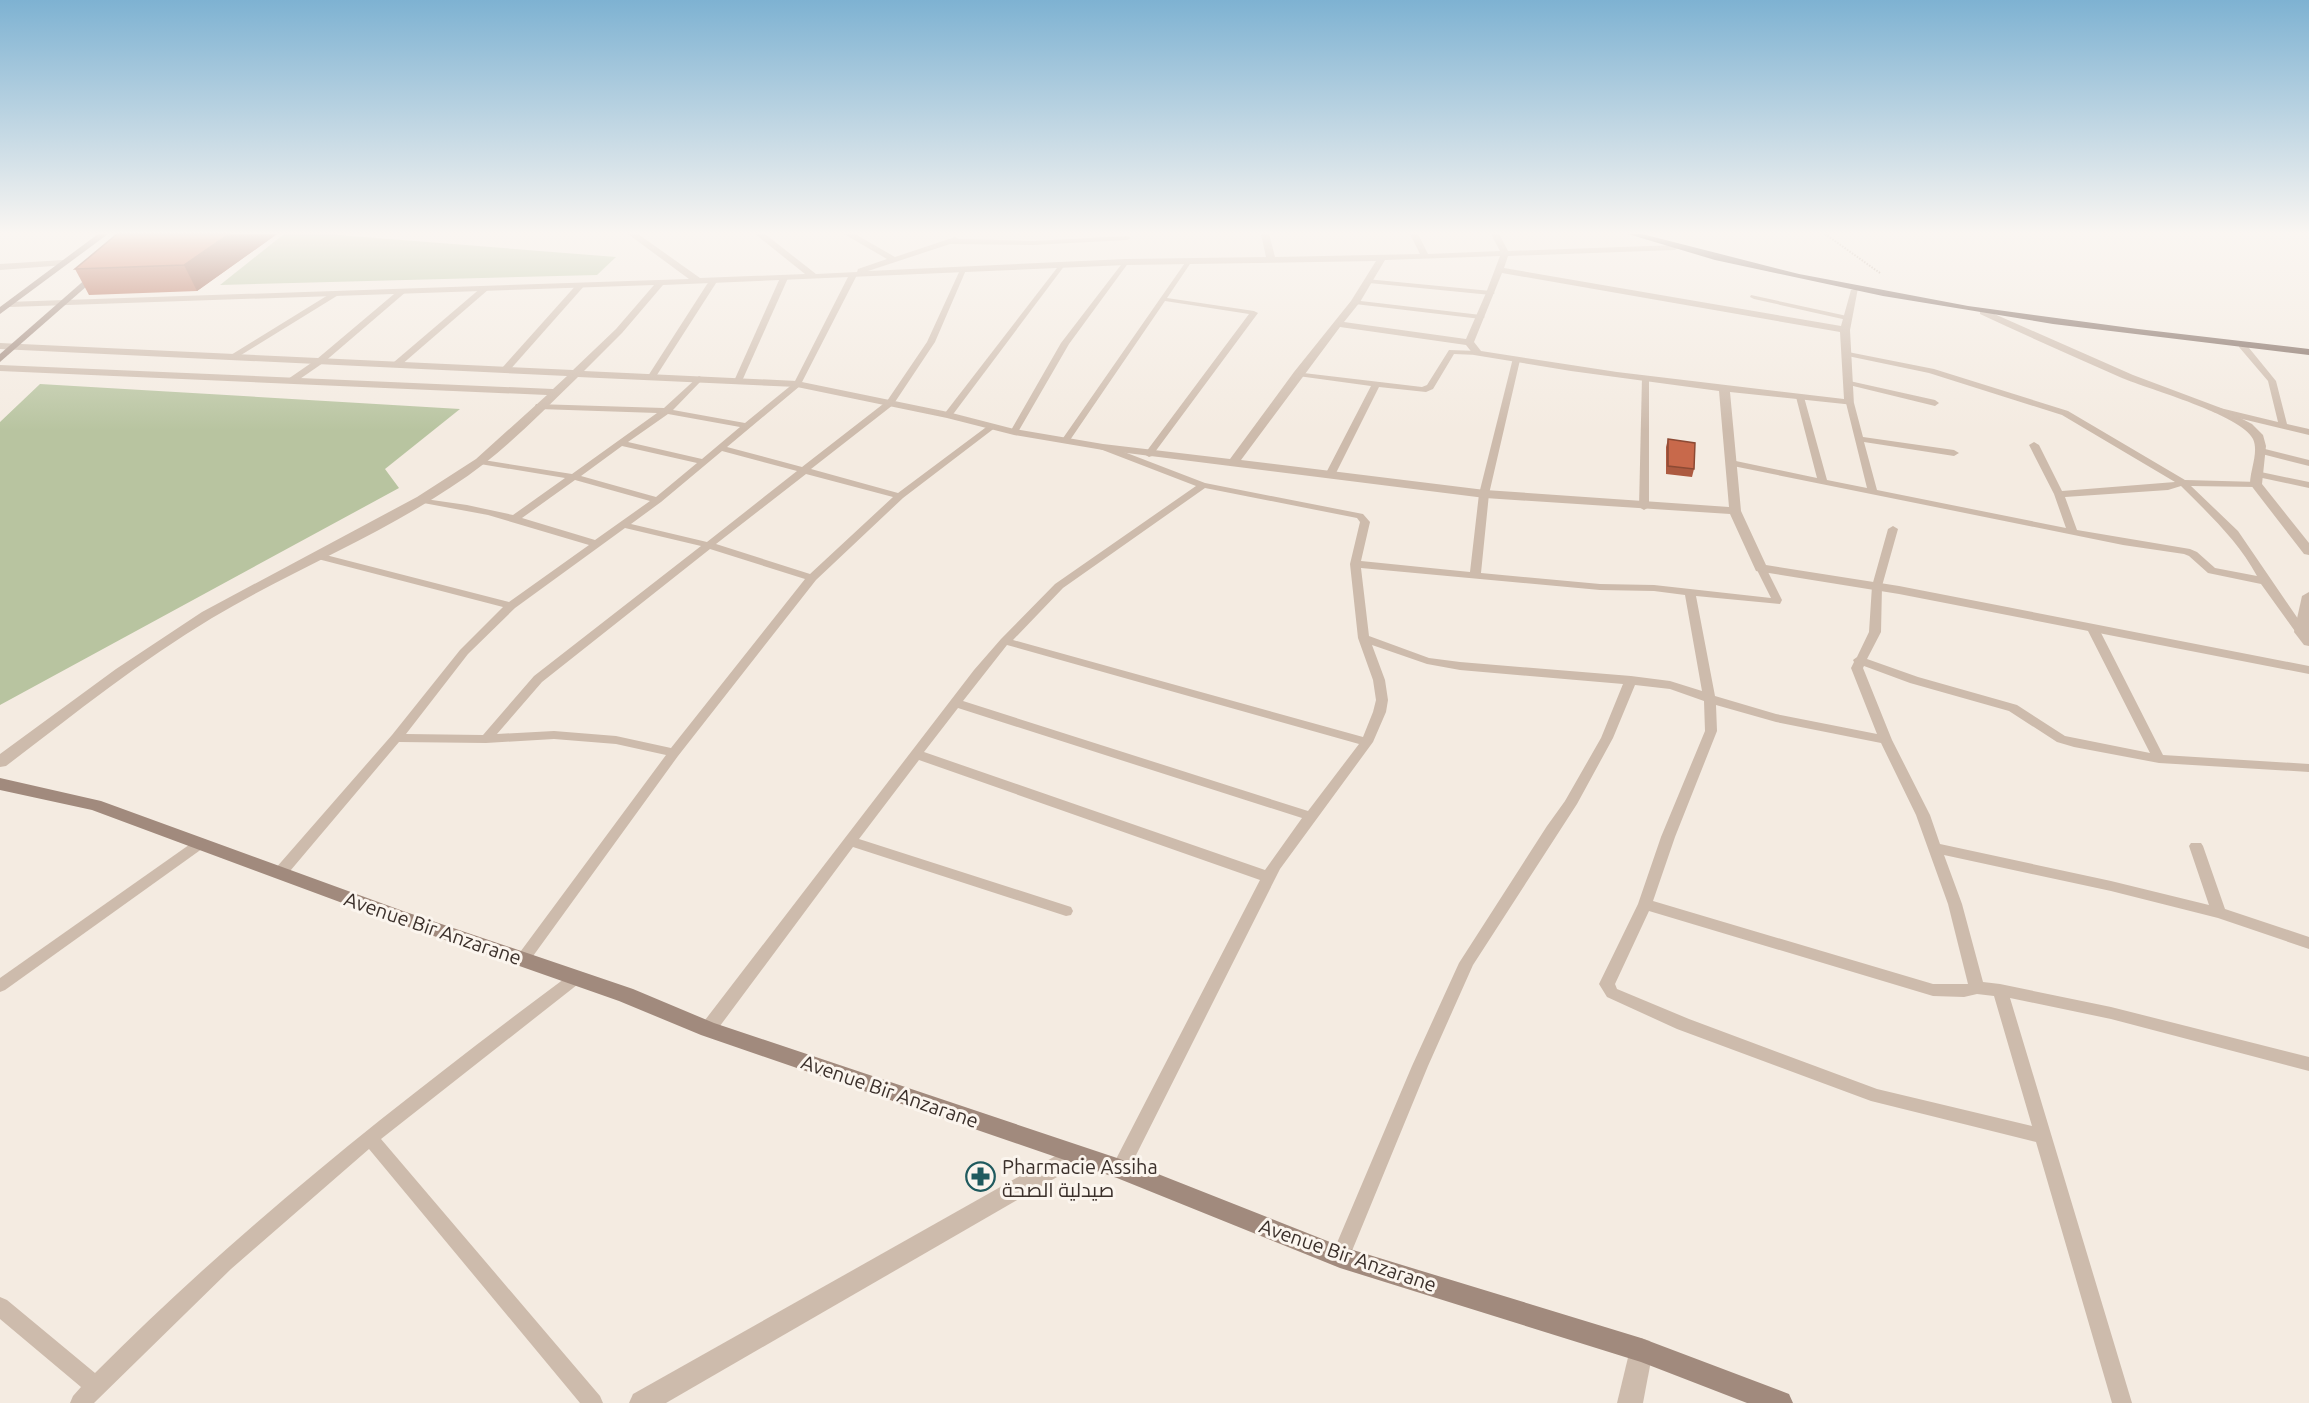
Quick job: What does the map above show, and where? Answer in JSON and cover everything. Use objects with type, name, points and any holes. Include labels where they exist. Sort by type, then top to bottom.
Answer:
[{"type":"main road","points":[[1907,299],[1983,312],[2309,352]]},
{"type":"street","points":[[0,311],[16,299]]},
{"type":"street","points":[[0,359],[66,299]]},
{"type":"street","points":[[10,304],[149,299]]},
{"type":"street","points":[[0,762],[172,637],[251,590],[421,500],[480,461],[520,427],[539,406],[619,331],[646,299]]},
{"type":"street","points":[[1233,463],[1298,374],[1357,299]]},
{"type":"street","points":[[1469,342],[1488,299]]},
{"type":"street","points":[[1669,299],[1845,330]]},
{"type":"street","points":[[1337,324],[1469,342],[1478,353],[1516,360],[1645,379],[1850,403],[1845,330],[1852,299]]},
{"type":"street","points":[[1983,312],[2129,377],[2215,410],[2243,424],[2257,436],[2261,451],[2256,479],[2309,551]]},
{"type":"street","points":[[0,346],[17,345],[230,358],[797,384],[948,415],[1014,432],[1149,454],[1331,473],[1484,494],[1644,507],[1735,511]]},
{"type":"street","points":[[0,368],[554,392]]},
{"type":"street","points":[[1724,388],[1735,511],[1761,568],[1877,586],[2309,670]]},
{"type":"street","points":[[2305,637],[2309,596]]},
{"type":"street","name":"Avenue Bir Anzarane","points":[[0,784],[95,805],[397,916],[577,977],[708,1029],[1120,1169],[1340,1257],[1641,1350],[1780,1403]]},
{"type":"street","points":[[642,1403],[1075,1155]]},
{"type":"street","points":[[1630,1403],[1641,1350]]},
{"type":"lane","points":[[230,358],[327,299]]},
{"type":"lane","points":[[291,381],[320,362],[393,299]]},
{"type":"lane","points":[[397,364],[473,299]]},
{"type":"lane","points":[[505,370],[568,299]]},
{"type":"lane","points":[[652,376],[701,299]]},
{"type":"lane","points":[[738,381],[774,299]]},
{"type":"lane","points":[[280,873],[396,738],[464,652],[511,606],[658,500],[797,384],[840,299]]},
{"type":"lane","points":[[486,739],[537,678],[890,403],[931,342],[950,299]]},
{"type":"lane","points":[[948,415],[1036,299]]},
{"type":"lane","points":[[1014,432],[1065,343],[1098,299]]},
{"type":"lane","points":[[1065,441],[1163,299]]},
{"type":"lane","points":[[1149,454],[1254,313],[1166,299]]},
{"type":"lane","points":[[1765,299],[1847,318]]},
{"type":"lane","points":[[1355,302],[1481,317]]},
{"type":"lane","points":[[2242,345],[2272,381],[2283,424]]},
{"type":"lane","points":[[1298,374],[1417,390],[1429,388],[1452,352],[1478,353]]},
{"type":"lane","points":[[1846,353],[1931,371],[2065,413],[2183,483],[2234,533],[2305,637]]},
{"type":"lane","points":[[1474,576],[1484,494],[1516,360]]},
{"type":"lane","points":[[517,518],[665,411],[699,378]]},
{"type":"lane","points":[[1644,507],[1645,379]]},
{"type":"lane","points":[[1848,382],[1935,403]]},
{"type":"lane","points":[[1331,473],[1377,383]]},
{"type":"lane","points":[[1800,397],[1823,482]]},
{"type":"lane","points":[[1850,403],[1874,493]]},
{"type":"lane","points":[[539,406],[665,411],[746,426]]},
{"type":"lane","points":[[2215,410],[2283,424],[2309,432]]},
{"type":"lane","points":[[523,959],[674,753],[812,578],[900,496],[992,427]]},
{"type":"lane","points":[[1859,439],[1954,453]]},
{"type":"lane","points":[[621,443],[705,462]]},
{"type":"lane","points":[[2034,445],[2059,494],[2073,531]]},
{"type":"lane","points":[[1102,447],[1203,485],[1360,516],[1365,522],[1355,564],[1364,638],[1384,699],[1376,725],[1367,742],[1310,816],[1268,877],[1120,1169]]},
{"type":"lane","points":[[720,448],[900,496]]},
{"type":"lane","points":[[2261,451],[2309,463]]},
{"type":"lane","points":[[480,461],[573,477],[658,500]]},
{"type":"lane","points":[[1731,463],[1874,493],[2186,551],[2193,554],[2212,571],[2265,581]]},
{"type":"lane","points":[[2059,494],[2256,479],[2309,485]]},
{"type":"lane","points":[[708,1029],[916,754],[1005,641],[1059,586],[1203,485]]},
{"type":"lane","points":[[421,500],[453,504],[517,518],[596,544]]},
{"type":"lane","points":[[624,525],[708,545],[812,578]]},
{"type":"lane","points":[[1893,529],[1877,586],[1875,632],[1857,668],[1886,740],[1923,814],[1936,848],[1955,904],[1977,988]]},
{"type":"lane","points":[[318,556],[511,606]]},
{"type":"lane","points":[[1355,564],[1600,587],[1632,586],[1776,602],[1761,568]]},
{"type":"lane","points":[[1690,592],[1710,700],[1711,731],[1668,837],[1645,903],[1607,984],[1612,993],[1683,1024],[1876,1096],[2042,1136]]},
{"type":"lane","points":[[2093,629],[2159,759]]},
{"type":"lane","points":[[1364,638],[1427,661],[1460,666],[1631,680],[1685,688],[1710,700],[1759,714],[1886,740]]},
{"type":"lane","points":[[1005,641],[1367,742]]},
{"type":"lane","points":[[1859,660],[1914,680],[2013,708],[2061,739],[2073,743],[2159,759],[2309,768]]},
{"type":"lane","points":[[1340,1257],[1420,1066],[1467,963],[1575,795],[1607,738],[1631,680]]},
{"type":"lane","points":[[956,703],[1310,816]]},
{"type":"lane","points":[[396,738],[486,739],[554,735],[606,739],[674,753]]},
{"type":"lane","points":[[916,754],[1268,877]]},
{"type":"lane","points":[[850,841],[1066,910]]},
{"type":"lane","points":[[0,986],[201,843]]},
{"type":"lane","points":[[2196,846],[2219,913]]},
{"type":"lane","points":[[1936,848],[2111,886],[2219,913],[2309,943]]},
{"type":"lane","points":[[1645,903],[1933,990],[1964,991],[1977,988],[2000,990],[2111,1013],[2309,1064]]},
{"type":"lane","points":[[80,1403],[221,1266],[369,1137],[577,977]]},
{"type":"lane","points":[[2000,990],[2122,1403]]},
{"type":"lane","points":[[369,1137],[593,1403]]},
{"type":"lane","points":[[0,1307],[95,1386]]},
{"type":"green space","points":[[40,384],[460,409],[385,469],[399,488],[0,705],[0,422]]},
{"type":"building","points":[[1668,439],[1695,443],[1694,469],[1668,466]]},
{"type":"place","name":"Pharmacie Assiha صيدلية الصحة","points":[[981,1177]]}]
